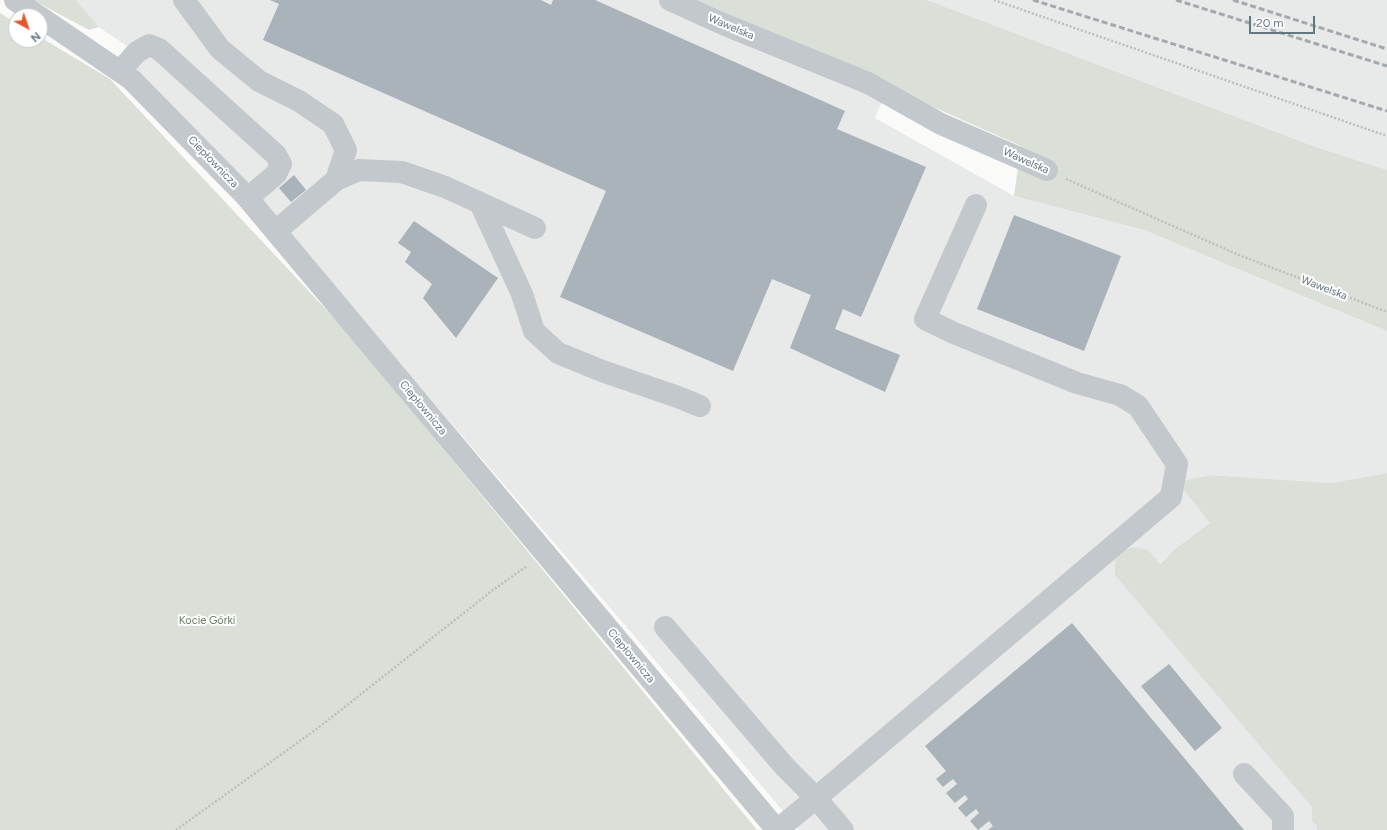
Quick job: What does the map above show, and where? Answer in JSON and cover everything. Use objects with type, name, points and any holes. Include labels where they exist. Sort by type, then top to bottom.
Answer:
[{"type":"lane","name":"Ciepłownicza","points":[[14,0],[26,8]]},
{"type":"lane","points":[[184,0],[220,49],[259,81],[298,101],[333,124],[346,150],[336,180]]},
{"type":"lane","name":"Wawelska","points":[[670,0],[722,24],[868,83],[941,124],[1047,170]]},
{"type":"lane","name":"Ciepłownicza","points":[[48,23],[131,79],[248,198],[777,830]]},
{"type":"lane","points":[[120,71],[138,52],[149,45],[159,49],[276,155],[281,164],[276,174],[248,198]]},
{"type":"lane","points":[[276,232],[336,180],[359,170],[402,172],[445,187],[535,228]]},
{"type":"lane","points":[[480,203],[522,294],[534,331],[558,354],[700,406]]},
{"type":"lane","points":[[777,830],[840,779],[1171,497],[1177,464],[1138,406],[1120,395],[1077,383],[954,333],[925,319],[976,205]]},
{"type":"lane","points":[[665,627],[785,767],[816,798],[843,830]]},
{"type":"lane","points":[[1244,774],[1283,816],[1283,830]]},
{"type":"path","points":[[994,0],[1387,136]]},
{"type":"path","name":"Wawelska","points":[[1047,170],[1239,255],[1387,312]]},
{"type":"path","points":[[176,830],[318,728],[493,590],[545,553]]},
{"type":"shaded area","points":[[76,0],[657,0],[884,97],[875,118],[1014,196],[1144,230],[1387,331],[1387,473],[1331,483],[1210,475],[1177,482],[1210,523],[1176,548],[1159,564],[1148,550],[1312,807],[1312,822],[1317,826],[1317,830],[799,830],[231,167],[120,57],[128,47],[99,27]]},
{"type":"shaded area","points":[[927,0],[1387,0],[1387,170],[1313,146]]},
{"type":"green space","points":[[33,0],[76,0],[99,27],[89,30]]},
{"type":"green space","points":[[693,0],[927,0],[1313,146],[1387,170],[1387,331],[1144,230],[1014,196],[1021,146]]},
{"type":"green space","name":"Kocie Górki","points":[[0,13],[8,18],[8,48],[48,48],[48,42],[110,79],[347,332],[757,830],[0,830]]},
{"type":"green space","points":[[1387,473],[1387,830],[1317,830],[1317,826],[1312,822],[1312,807],[1115,575],[1115,560],[1120,552],[1131,548],[1140,548],[1148,550],[1160,564],[1176,548],[1210,523],[1177,482],[1210,475],[1331,483]]},
{"type":"building","points":[[270,0],[541,0],[551,5],[553,0],[595,0],[845,111],[837,129],[926,167],[861,317],[843,309],[835,329],[900,355],[885,392],[790,348],[811,295],[772,279],[733,371],[560,297],[606,191],[263,40],[279,4]]},
{"type":"building","points":[[294,175],[306,190],[291,202],[279,188]]},
{"type":"building","points":[[1014,215],[1121,256],[1084,351],[977,309]]},
{"type":"building","points":[[414,221],[498,278],[456,338],[423,298],[432,284],[405,262],[411,252],[398,243]]},
{"type":"building","points":[[1072,623],[1244,830],[988,830],[993,826],[989,821],[978,830],[970,821],[979,813],[976,809],[966,817],[958,808],[968,799],[965,795],[955,803],[946,793],[957,784],[953,779],[943,787],[936,779],[946,771],[925,746]]},
{"type":"building","points":[[1169,664],[1222,728],[1195,751],[1141,686]]},
{"type":"railway","points":[[1033,0],[1387,111]]},
{"type":"railway","points":[[1176,0],[1387,66]]},
{"type":"railway","points":[[1233,0],[1387,49]]}]
